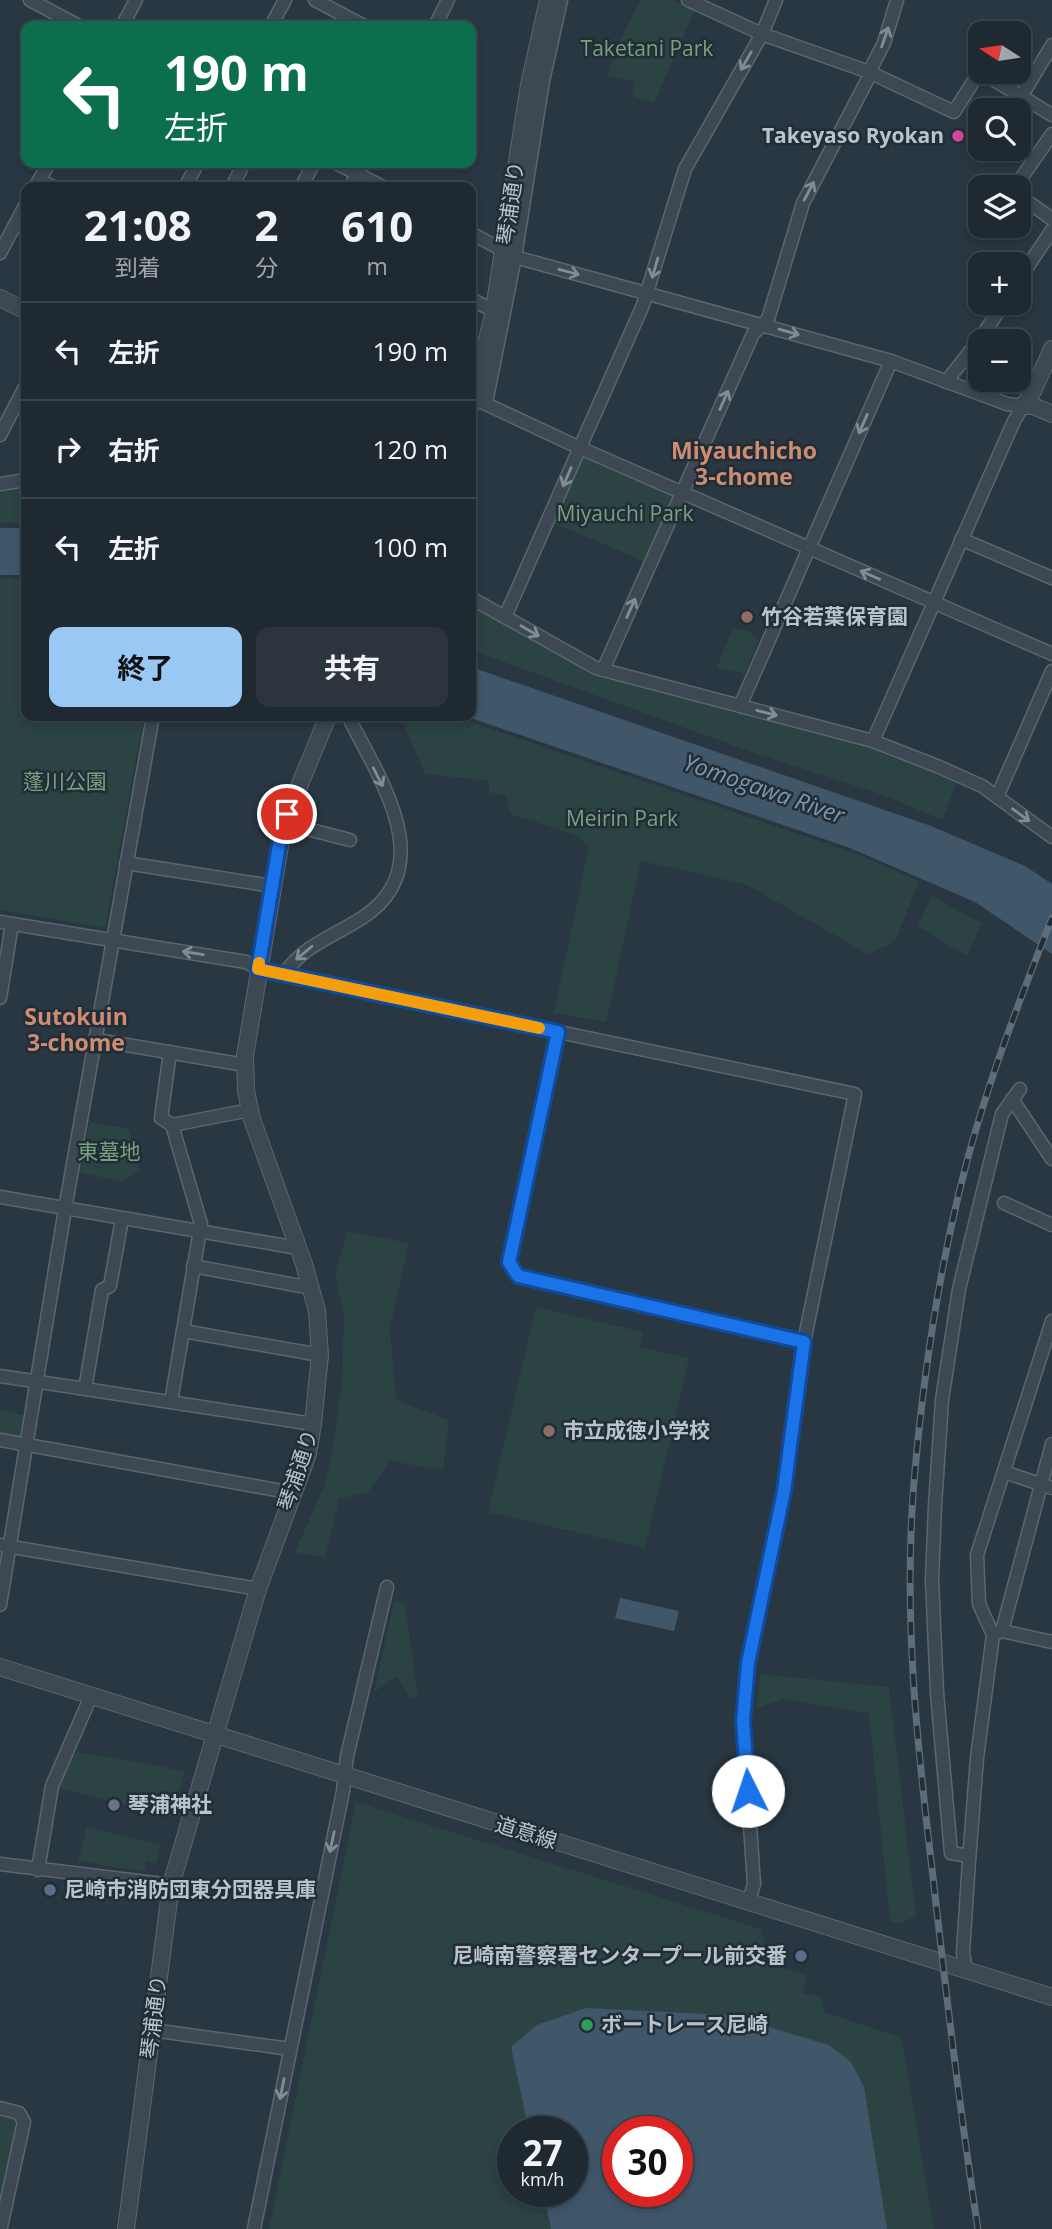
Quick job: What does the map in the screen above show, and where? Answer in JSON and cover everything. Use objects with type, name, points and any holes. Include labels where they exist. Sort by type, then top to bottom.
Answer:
[{"type":"street","points":[[30,0],[70,21]]},
{"type":"street","points":[[125,21],[136,0]]},
{"type":"street","points":[[274,21],[285,0]]},
{"type":"street","points":[[314,0],[354,21]]},
{"type":"street","name":"琴浦通り","points":[[476,402],[494,311],[510,254],[526,105],[548,0]]},
{"type":"street","points":[[561,0],[510,254],[476,402],[1052,654]]},
{"type":"street","points":[[688,0],[762,34],[870,72],[954,113],[973,84]]},
{"type":"street","points":[[505,617],[648,294],[685,169],[762,34],[776,0]]},
{"type":"street","points":[[603,670],[753,334],[768,318],[803,203],[884,43],[897,0]]},
{"type":"street","points":[[437,21],[445,1]]},
{"type":"street","points":[[1021,97],[1052,45]]},
{"type":"street","points":[[1001,84],[1052,115]]},
{"type":"street","points":[[1023,175],[1052,134]]},
{"type":"street","points":[[360,168],[377,182]]},
{"type":"street","points":[[1031,204],[1052,219]]},
{"type":"street","points":[[1,249],[21,213]]},
{"type":"street","points":[[1031,262],[1052,230]]},
{"type":"street","points":[[476,239],[510,254],[891,361],[1007,404],[1033,406],[1052,415]]},
{"type":"street","points":[[0,298],[21,309]]},
{"type":"street","points":[[476,302],[494,311]]},
{"type":"street","points":[[946,382],[996,315]]},
{"type":"street","points":[[873,741],[1014,421],[1032,393],[1052,349]]},
{"type":"street","points":[[740,706],[891,361]]},
{"type":"street","points":[[0,435],[21,395]]},
{"type":"street","points":[[0,484],[21,481]]},
{"type":"street","points":[[961,539],[1052,578]]},
{"type":"street","points":[[476,601],[603,670],[873,741],[937,766],[982,786],[1052,837]]},
{"type":"street","points":[[997,797],[1052,671]]},
{"type":"street","points":[[0,1605],[4,1546],[37,1382],[152,721]]},
{"type":"street","name":"琴浦通り","points":[[127,2229],[172,1885],[257,1589],[307,1454],[313,1424],[320,1355],[319,1321],[312,1289],[250,1110],[245,1065],[258,969],[284,823],[326,721]]},
{"type":"street","points":[[284,974],[293,962],[313,945],[377,907],[397,873],[402,850],[399,826],[391,802],[350,721]]},
{"type":"street","points":[[284,823],[350,840]]},
{"type":"street","points":[[127,863],[272,887]]},
{"type":"street","points":[[0,998],[6,923],[246,962],[258,969],[855,1094],[804,1342],[784,1491],[748,1663],[743,1721],[754,1884],[749,1901]]},
{"type":"street","points":[[558,1032],[509,1262],[518,1276],[804,1342]]},
{"type":"street","points":[[97,1040],[245,1065]]},
{"type":"street","points":[[170,1052],[161,1118],[172,1125],[201,1224],[171,1402]]},
{"type":"street","points":[[969,1856],[951,1853],[937,1693],[932,1580],[942,1400],[960,1289],[1002,1114],[1016,1094],[1052,1158]]},
{"type":"street","points":[[172,1125],[250,1110]]},
{"type":"street","points":[[0,1197],[298,1248]]},
{"type":"street","points":[[1004,1203],[1052,1225]]},
{"type":"street","points":[[85,1390],[102,1290],[110,1286],[122,1219]]},
{"type":"street","points":[[193,1266],[312,1289]]},
{"type":"street","points":[[1052,1321],[977,1555],[979,1604],[998,1633],[1052,1642]]},
{"type":"street","points":[[183,1331],[320,1355]]},
{"type":"street","points":[[0,1376],[313,1424]]},
{"type":"street","points":[[0,1440],[293,1493]]},
{"type":"street","points":[[967,1971],[963,1952],[977,1758],[998,1633],[1047,1486],[1052,1444]]},
{"type":"street","points":[[1004,1472],[1047,1486]]},
{"type":"street","points":[[4,1546],[257,1589]]},
{"type":"street","points":[[254,2229],[344,1774],[387,1587]]},
{"type":"street","name":"道意線","points":[[0,1667],[1052,1997]]},
{"type":"street","points":[[38,1870],[52,1787],[91,1696]]},
{"type":"street","points":[[0,1864],[172,1885]]},
{"type":"street","points":[[152,2030],[290,2049]]},
{"type":"street","points":[[0,2108],[19,2113],[24,2122],[0,2227],[7,2229]]},
{"type":"green space","name":"Taketani Park","points":[[640,0],[674,0],[695,10],[654,103],[632,96],[634,81],[607,76],[616,49]]},
{"type":"green space","name":"Miyauchi Park","points":[[583,459],[673,498],[645,562],[554,523]]},
{"type":"green space","points":[[21,489],[21,523],[0,523],[0,492]]},
{"type":"green space","name":"蓬川公園","points":[[0,578],[21,578],[21,721],[143,721],[105,928],[0,910]]},
{"type":"green space","points":[[476,609],[591,673],[870,746],[957,781],[943,820],[883,795],[743,749],[476,652]]},
{"type":"green space","points":[[733,628],[748,631],[759,640],[745,673],[717,667]]},
{"type":"green space","name":"Meirin Park","points":[[402,721],[468,721],[857,854],[919,881],[895,942],[868,954],[745,884],[641,861],[606,1022],[554,1013],[589,846],[575,835],[511,814],[506,796],[489,792],[489,781],[425,774]]},
{"type":"green space","points":[[931,896],[982,923],[967,956],[918,926]]},
{"type":"green space","name":"東墓地","points":[[90,1122],[129,1129],[140,1171],[123,1181],[80,1173]]},
{"type":"green space","points":[[347,1231],[409,1243],[390,1328],[396,1400],[449,1420],[443,1470],[390,1461],[368,1492],[339,1499],[325,1558],[295,1552],[324,1486],[331,1458],[342,1383],[344,1315],[335,1275]]},
{"type":"green space","points":[[536,1307],[643,1332],[640,1347],[689,1358],[645,1548],[488,1512]]},
{"type":"green space","points":[[0,1410],[24,1415],[21,1438],[0,1435]]},
{"type":"green space","points":[[394,1601],[405,1604],[418,1698],[410,1697],[396,1677],[374,1692]]},
{"type":"green space","points":[[760,1674],[889,1687],[916,1916],[899,1924],[890,1922],[869,1713],[784,1699],[756,1709]]},
{"type":"green space","points":[[72,1753],[185,1772],[171,1817],[58,1788]]},
{"type":"green space","name":"ボートレース尼崎","points":[[356,1802],[761,1929],[770,1964],[807,1976],[803,1993],[822,1997],[824,2012],[902,2038],[934,2229],[269,2229]]},
{"type":"green space","points":[[87,1827],[161,1845],[156,1863],[146,1861],[144,1872],[78,1861]]},
{"type":"green space","points":[[0,2112],[13,2115],[17,2124],[0,2211]]},
{"type":"water","points":[[0,528],[21,528],[21,575],[0,575]]},
{"type":"water","name":"Yomogawa River","points":[[476,669],[931,826],[1025,866],[1052,884],[1052,954],[975,902],[850,848],[476,720]]},
{"type":"water","points":[[620,1598],[679,1611],[674,1631],[615,1618]]},
{"type":"water","points":[[586,2008],[728,2015],[829,2045],[851,2062],[864,2087],[887,2229],[551,2229],[546,2207],[588,2207],[588,2116],[526,2116],[511,2047],[537,2025]]},
{"type":"railway","points":[[978,2229],[954,2053],[922,1778],[913,1680],[911,1531],[927,1362],[956,1204],[994,1071],[1052,918]]},
{"type":"slow traffic","points":[[259,963],[258,969],[539,1028]]},
{"type":"place","name":"Takeyaso Ryokan","points":[[958,136]]},
{"type":"place","name":"竹谷若葉保育園","points":[[747,617]]},
{"type":"place","name":"市立成徳小学校","points":[[549,1431]]},
{"type":"place","name":"琴浦神社","points":[[114,1805]]},
{"type":"place","name":"尼崎市消防団東分団器具庫","points":[[50,1890]]},
{"type":"place","name":"尼崎南警察署センタープール前交番","points":[[801,1956]]},
{"type":"place","name":"ボートレース尼崎","points":[[587,2025]]},
{"type":"district","name":"Miyauchicho 3-chome","points":[[744,464]]},
{"type":"district","name":"Sutokuin 3-chome","points":[[76,1030]]},
{"type":"route","points":[[287,814],[279,845],[258,969],[558,1032],[509,1262],[518,1276],[804,1342],[784,1491],[748,1663],[743,1721],[748,1791]]}]
